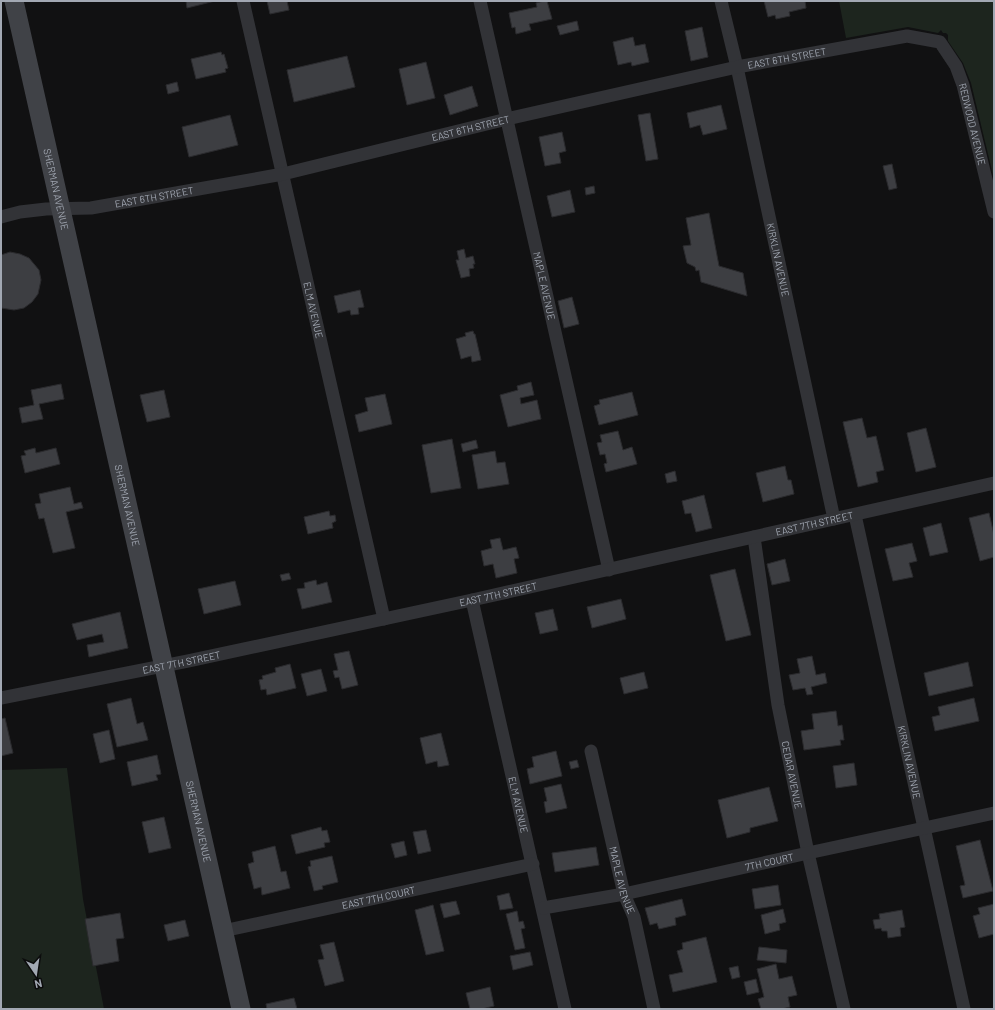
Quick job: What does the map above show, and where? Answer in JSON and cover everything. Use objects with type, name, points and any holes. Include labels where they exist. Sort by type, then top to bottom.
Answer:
[{"type":"street","name":"SHERMAN AVENUE","points":[[14,1],[241,1009]]},
{"type":"street","name":"ELM AVENUE","points":[[243,1],[384,619]]},
{"type":"street","name":"MAPLE AVENUE","points":[[480,1],[609,570]]},
{"type":"street","name":"KIRKLIN AVENUE","points":[[721,1],[737,68],[834,519]]},
{"type":"street","name":"EAST 6TH STREET","points":[[1,217],[46,209],[91,208],[283,174],[507,119],[737,68],[908,36],[940,42]]},
{"type":"street","name":"REDWOOD AVENUE","points":[[940,42],[956,66],[964,85],[994,212]]},
{"type":"street","name":"EAST 7TH STREET","points":[[1,698],[164,666],[472,600],[994,483]]},
{"type":"street","name":"KIRKLIN AVENUE","points":[[855,515],[964,1009]]},
{"type":"street","name":"CEDAR AVENUE","points":[[754,537],[778,705],[808,853],[844,1009]]},
{"type":"street","name":"ELM AVENUE","points":[[472,600],[566,1009]]},
{"type":"street","name":"MAPLE AVENUE","points":[[591,751],[624,894],[634,917],[654,1009]]},
{"type":"street","name":"7TH COURT","points":[[543,908],[624,894],[994,813]]},
{"type":"street","name":"EAST 7TH COURT","points":[[223,931],[533,864]]},
{"type":"shaded area","points":[[839,1],[994,1],[994,179],[971,83],[963,63],[948,41],[948,35],[943,33],[941,30],[938,33],[908,27],[846,38]]},
{"type":"shaded area","points":[[67,768],[83,899],[104,1009],[1,1009],[1,770]]},
{"type":"building","points":[[186,1],[215,1],[187,8]]},
{"type":"building","points":[[267,1],[287,1],[289,10],[270,14]]},
{"type":"building","points":[[547,1],[552,19],[529,24],[531,30],[516,34],[515,27],[512,28],[509,13],[537,7],[536,3]]},
{"type":"building","points":[[764,1],[805,1],[806,8],[789,12],[790,16],[776,19],[775,15],[768,17]]},
{"type":"building","points":[[577,21],[579,30],[560,35],[557,26]]},
{"type":"building","points":[[702,27],[708,57],[691,61],[685,31]]},
{"type":"building","points":[[633,37],[635,46],[645,44],[649,62],[632,66],[631,62],[618,65],[613,42]]},
{"type":"building","points":[[221,52],[222,55],[224,54],[228,68],[225,69],[226,72],[196,79],[191,59]]},
{"type":"building","points":[[347,56],[355,87],[294,102],[287,70]]},
{"type":"building","points":[[426,62],[435,98],[407,105],[399,69]]},
{"type":"building","points":[[177,82],[179,91],[168,94],[166,85]]},
{"type":"building","points":[[472,86],[478,106],[450,115],[444,95]]},
{"type":"building","points":[[721,105],[727,129],[703,135],[700,125],[690,128],[687,113]]},
{"type":"building","points":[[650,113],[658,159],[646,161],[638,115]]},
{"type":"building","points":[[230,115],[238,145],[189,157],[182,127]]},
{"type":"building","points":[[562,132],[566,151],[559,153],[561,163],[545,166],[539,137]]},
{"type":"building","points":[[892,164],[897,188],[889,190],[883,166]]},
{"type":"building","points":[[594,186],[595,193],[586,195],[585,188]]},
{"type":"building","points":[[570,190],[575,212],[552,217],[547,196]]},
{"type":"building","points":[[709,213],[719,266],[743,273],[747,296],[701,282],[699,270],[696,271],[695,267],[687,263],[683,246],[691,245],[686,218]]},
{"type":"building","points":[[464,249],[466,258],[473,256],[475,264],[473,264],[474,268],[469,269],[470,276],[461,278],[456,260],[459,260],[457,251]]},
{"type":"building","points":[[10,252],[29,258],[39,270],[41,280],[38,294],[32,302],[24,308],[14,310],[1,308],[1,255]]},
{"type":"building","points":[[360,290],[364,307],[358,308],[359,314],[351,315],[350,310],[338,313],[334,296]]},
{"type":"building","points":[[572,297],[579,324],[564,328],[558,301]]},
{"type":"building","points":[[473,331],[481,360],[472,362],[471,356],[461,359],[456,339],[466,336],[465,333]]},
{"type":"building","points":[[531,382],[534,395],[520,398],[521,404],[537,400],[541,419],[508,427],[500,395],[518,390],[517,386]]},
{"type":"building","points":[[61,384],[64,399],[39,404],[43,419],[22,423],[19,408],[34,405],[31,390]]},
{"type":"building","points":[[164,390],[170,417],[147,422],[140,395]]},
{"type":"building","points":[[632,392],[638,415],[599,425],[594,406],[600,404],[599,400]]},
{"type":"building","points":[[385,394],[392,424],[359,432],[355,415],[368,411],[365,398]]},
{"type":"building","points":[[862,418],[867,438],[876,436],[884,470],[876,472],[878,482],[858,487],[843,422]]},
{"type":"building","points":[[926,428],[936,467],[916,472],[907,433]]},
{"type":"building","points":[[618,431],[623,450],[632,447],[637,464],[606,472],[604,464],[607,463],[605,454],[600,455],[597,443],[602,442],[600,435]]},
{"type":"building","points":[[452,439],[461,488],[431,493],[422,445]]},
{"type":"building","points":[[476,440],[478,448],[463,452],[461,444]]},
{"type":"building","points":[[35,448],[36,453],[56,448],[60,464],[25,473],[21,456],[26,455],[24,451]]},
{"type":"building","points":[[495,451],[497,463],[505,462],[509,484],[478,489],[472,455]]},
{"type":"building","points":[[785,466],[788,480],[791,480],[794,494],[763,502],[756,473]]},
{"type":"building","points":[[675,471],[677,481],[667,483],[665,474]]},
{"type":"building","points":[[70,487],[74,504],[81,502],[83,508],[66,512],[75,548],[53,553],[44,518],[39,519],[35,504],[41,503],[39,494]]},
{"type":"building","points":[[704,495],[712,528],[696,532],[691,513],[685,514],[682,501]]},
{"type":"building","points":[[329,511],[330,516],[335,515],[336,521],[332,523],[333,528],[308,534],[304,517]]},
{"type":"building","points":[[989,513],[994,535],[994,557],[980,561],[969,518]]},
{"type":"building","points":[[941,523],[948,552],[930,556],[923,528]]},
{"type":"building","points":[[500,538],[503,550],[516,547],[519,558],[514,559],[517,573],[496,578],[493,564],[484,566],[481,551],[492,548],[490,540]]},
{"type":"building","points":[[912,543],[917,561],[909,563],[913,577],[893,581],[885,549]]},
{"type":"building","points":[[785,559],[790,581],[772,585],[767,564]]},
{"type":"building","points":[[735,569],[751,635],[726,641],[710,575]]},
{"type":"building","points":[[289,573],[291,579],[282,581],[280,575]]},
{"type":"building","points":[[316,580],[317,585],[327,582],[332,602],[302,609],[297,589],[305,588],[304,583]]},
{"type":"building","points":[[235,581],[241,605],[204,614],[198,589]]},
{"type":"building","points":[[621,599],[626,619],[592,628],[587,607]]},
{"type":"building","points":[[553,609],[558,630],[540,634],[535,613]]},
{"type":"building","points":[[120,612],[128,648],[89,657],[87,645],[104,642],[102,634],[77,640],[72,624]]},
{"type":"building","points":[[349,651],[358,685],[342,689],[339,677],[335,678],[333,671],[338,670],[334,654]]},
{"type":"building","points":[[812,656],[816,675],[825,673],[827,683],[811,687],[813,694],[807,695],[805,688],[793,690],[789,675],[800,673],[797,659]]},
{"type":"building","points":[[968,662],[973,686],[929,696],[924,673]]},
{"type":"building","points":[[290,664],[296,688],[267,695],[266,689],[261,690],[259,680],[263,679],[262,676],[276,672],[275,668]]},
{"type":"building","points":[[321,669],[327,691],[307,696],[301,674]]},
{"type":"building","points":[[644,672],[648,688],[624,694],[620,678]]},
{"type":"building","points":[[131,698],[137,724],[143,722],[148,740],[117,747],[107,704]]},
{"type":"building","points":[[974,698],[979,721],[935,731],[932,717],[940,715],[938,707]]},
{"type":"building","points":[[836,711],[838,726],[842,725],[844,740],[840,740],[841,745],[804,750],[801,731],[814,729],[812,714]]},
{"type":"building","points":[[5,718],[13,753],[1,756],[1,719]]},
{"type":"building","points":[[109,730],[115,759],[100,763],[93,734]]},
{"type":"building","points":[[441,733],[449,765],[438,767],[437,761],[426,764],[420,738]]},
{"type":"building","points":[[556,751],[562,776],[530,784],[527,769],[534,767],[532,757]]},
{"type":"building","points":[[157,755],[161,774],[156,775],[158,780],[132,786],[127,762]]},
{"type":"building","points":[[577,760],[579,767],[571,769],[569,762]]},
{"type":"building","points":[[854,763],[857,785],[836,788],[833,766]]},
{"type":"building","points":[[561,784],[567,808],[546,813],[544,802],[547,801],[544,788]]},
{"type":"building","points":[[769,787],[778,821],[750,828],[750,832],[727,838],[718,800]]},
{"type":"building","points":[[164,817],[171,848],[149,853],[142,822]]},
{"type":"building","points":[[321,827],[322,831],[327,830],[330,842],[324,843],[325,847],[296,854],[291,835]]},
{"type":"building","points":[[426,830],[431,851],[418,854],[413,832]]},
{"type":"building","points":[[980,840],[993,891],[963,898],[960,886],[965,885],[956,846]]},
{"type":"building","points":[[404,841],[407,855],[395,858],[391,844]]},
{"type":"building","points":[[275,846],[281,872],[286,871],[290,888],[262,895],[261,887],[254,889],[248,864],[254,862],[252,852]]},
{"type":"building","points":[[596,847],[599,865],[555,872],[552,853]]},
{"type":"building","points":[[332,856],[338,882],[322,886],[323,889],[314,891],[308,867],[311,866],[310,861]]},
{"type":"building","points":[[778,885],[781,905],[755,909],[752,889]]},
{"type":"building","points":[[509,893],[513,908],[500,910],[497,896]]},
{"type":"building","points":[[682,899],[686,915],[675,918],[676,925],[659,929],[657,923],[650,925],[645,908]]},
{"type":"building","points":[[456,901],[460,914],[444,918],[440,904]]},
{"type":"building","points":[[994,904],[994,934],[979,938],[973,916],[980,914],[978,908]]},
{"type":"building","points":[[433,905],[444,951],[426,955],[415,910]]},
{"type":"building","points":[[783,909],[786,922],[779,924],[780,930],[765,934],[761,915]]},
{"type":"building","points":[[902,910],[905,927],[900,928],[901,936],[888,938],[887,931],[882,931],[881,928],[875,929],[873,920],[880,919],[879,914]]},
{"type":"building","points":[[517,911],[519,922],[523,921],[525,928],[521,929],[525,948],[515,950],[506,914]]},
{"type":"building","points":[[120,913],[124,938],[116,939],[119,961],[93,966],[85,919]]},
{"type":"building","points":[[185,920],[189,936],[168,941],[164,925]]},
{"type":"building","points":[[706,937],[717,982],[673,992],[669,975],[683,972],[677,951],[683,949],[682,943]]},
{"type":"building","points":[[334,942],[344,981],[325,986],[318,960],[324,959],[320,945]]},
{"type":"building","points":[[759,947],[787,950],[786,963],[757,960]]},
{"type":"building","points":[[530,952],[533,965],[513,970],[510,956]]},
{"type":"building","points":[[776,964],[779,979],[792,976],[797,995],[788,997],[790,1007],[782,1009],[761,1009],[758,999],[764,997],[757,969]]},
{"type":"building","points":[[738,966],[740,977],[732,979],[729,968]]},
{"type":"building","points":[[756,979],[759,992],[747,995],[744,982]]},
{"type":"building","points":[[490,987],[494,1006],[482,1009],[470,1009],[466,993]]},
{"type":"building","points":[[294,998],[297,1009],[267,1009],[266,1004]]}]
